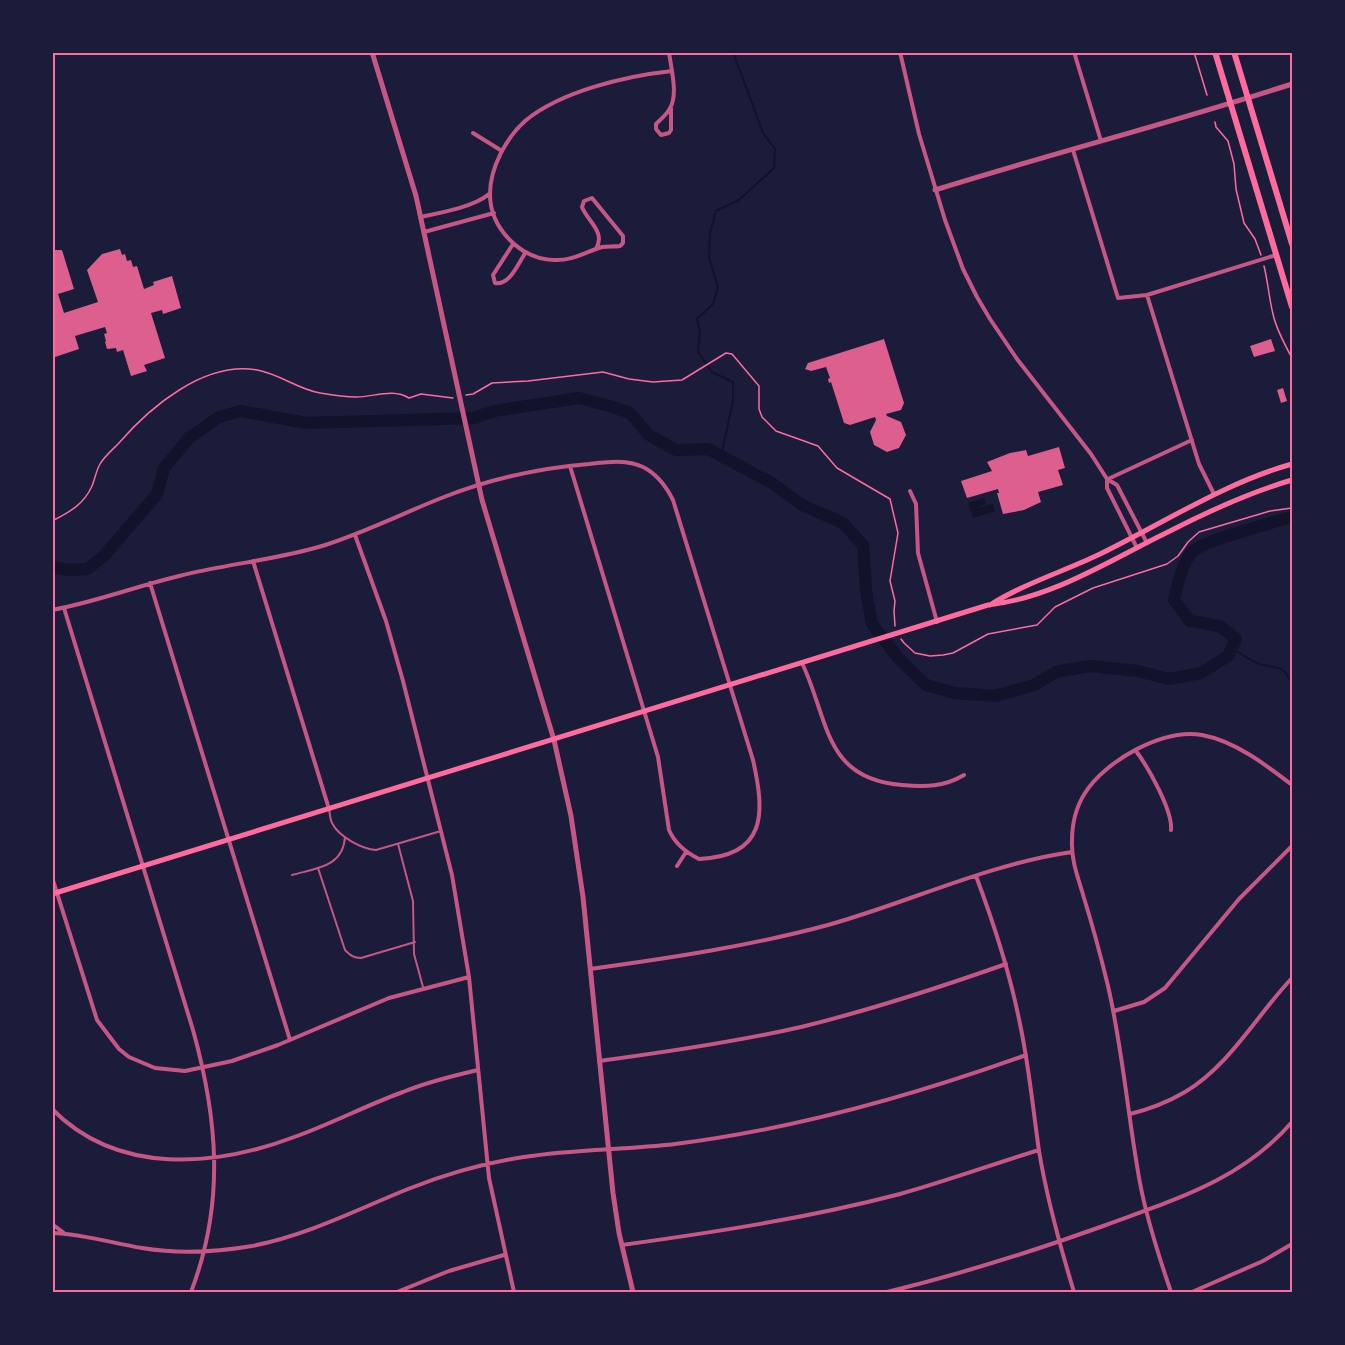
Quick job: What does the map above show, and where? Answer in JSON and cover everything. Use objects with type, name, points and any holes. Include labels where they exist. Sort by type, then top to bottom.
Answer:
[{"type":"main road","points":[[1215,52],[1293,307]]},
{"type":"main road","points":[[1234,52],[1293,244]]},
{"type":"main road","points":[[988,606],[1005,595],[1081,563],[1215,495],[1293,464]]},
{"type":"main road","points":[[55,893],[908,630],[1047,590],[1244,497],[1293,480]]},
{"type":"street","points":[[372,52],[420,217],[478,485],[554,740],[569,807],[578,856],[609,1150],[622,1245],[633,1293]]},
{"type":"street","points":[[669,52],[673,88],[671,130],[661,135],[656,129],[656,124],[671,108]]},
{"type":"street","points":[[900,52],[935,190],[963,269],[990,319],[1017,359],[1091,454],[1107,479],[1117,485],[1147,543]]},
{"type":"street","points":[[1074,52],[1101,142]]},
{"type":"street","points":[[596,249],[599,239],[598,231],[582,207],[584,201],[589,198],[596,200],[624,239],[620,246],[596,249],[577,257],[559,260],[544,259],[513,244],[504,234],[494,213],[490,194],[493,172],[502,151],[525,121],[561,99],[622,80],[672,71]]},
{"type":"street","points":[[935,190],[1293,84]]},
{"type":"street","points":[[473,133],[502,151]]},
{"type":"street","points":[[1073,150],[1118,298],[1147,295],[1277,255]]},
{"type":"street","points":[[420,217],[470,204],[490,194]]},
{"type":"street","points":[[423,232],[494,213]]},
{"type":"street","points":[[513,244],[493,275],[495,283],[507,281],[526,252]]},
{"type":"street","points":[[1147,295],[1199,464],[1215,495]]},
{"type":"street","points":[[1107,479],[1192,441]]},
{"type":"street","points":[[52,610],[105,598],[150,583],[321,546],[355,535],[445,496],[525,473],[570,466],[623,462],[635,464],[647,470],[664,484],[673,500],[756,772],[760,814],[756,828],[748,842],[729,854],[699,859],[686,852],[674,840],[667,824],[660,765],[570,466]]},
{"type":"street","points":[[1107,479],[1107,488],[1137,548]]},
{"type":"street","points":[[910,491],[916,504],[918,553],[937,622]]},
{"type":"street","points":[[355,535],[386,621],[428,778],[460,913],[469,976],[487,1164],[504,1255],[514,1293]]},
{"type":"street","points":[[253,561],[328,809]]},
{"type":"street","points":[[150,583],[290,1040]]},
{"type":"street","points":[[64,608],[204,1067],[212,1114],[215,1157],[212,1208],[204,1251],[192,1293]]},
{"type":"street","points":[[802,663],[836,749],[854,771],[870,780],[912,786],[941,786],[964,775]]},
{"type":"street","points":[[1171,1293],[1146,1210],[1113,1011],[1098,944],[1072,852],[1075,816],[1085,793],[1107,769],[1159,740],[1175,735],[1203,735],[1223,741],[1244,752],[1293,785]]},
{"type":"street","points":[[1136,752],[1168,807],[1172,822],[1171,830]]},
{"type":"street","points":[[1113,1011],[1144,1002],[1165,988],[1239,899],[1293,846]]},
{"type":"street","points":[[677,866],[686,852]]},
{"type":"street","points":[[590,969],[683,956],[767,940],[894,905],[1016,862],[1072,852]]},
{"type":"street","points":[[976,876],[1006,964],[1026,1055],[1039,1150],[1059,1241],[1074,1293]]},
{"type":"street","points":[[52,877],[55,893],[98,1020],[111,1041],[129,1057],[155,1068],[178,1071],[204,1067],[256,1053],[368,1006],[469,976]]},
{"type":"street","points":[[599,1061],[717,1044],[800,1027],[881,1006],[1006,964]]},
{"type":"street","points":[[1130,1114],[1170,1100],[1202,1080],[1224,1059],[1293,978]]},
{"type":"street","points":[[52,1233],[145,1248],[204,1251],[250,1246],[303,1233],[409,1188],[487,1164],[533,1156],[705,1140],[808,1120],[925,1089],[1026,1055]]},
{"type":"street","points":[[52,1109],[86,1136],[126,1153],[164,1161],[215,1157],[271,1145],[403,1092],[478,1070]]},
{"type":"street","points":[[887,1293],[1059,1241],[1199,1190],[1237,1170],[1273,1142],[1293,1122]]},
{"type":"street","points":[[622,1245],[714,1233],[820,1213],[930,1185],[1039,1150]]},
{"type":"street","points":[[52,1224],[64,1234]]},
{"type":"street","points":[[1192,1293],[1263,1262],[1293,1244]]},
{"type":"street","points":[[397,1293],[449,1271],[504,1255]]},
{"type":"lane","points":[[328,809],[332,823],[345,837],[368,849],[376,850],[441,831]]},
{"type":"lane","points":[[292,875],[332,863],[342,853],[345,837]]},
{"type":"lane","points":[[398,844],[413,901],[414,954],[423,988]]},
{"type":"lane","points":[[318,868],[345,950],[351,956],[361,958],[415,942]]},
{"type":"path","points":[[1194,52],[1207,95]]},
{"type":"path","points":[[1215,122],[1228,141],[1245,224],[1255,239],[1263,260],[1269,282],[1273,317],[1285,347],[1293,358]]},
{"type":"path","points":[[465,396],[473,394],[492,382],[528,381],[603,372],[653,382],[682,380],[726,353],[732,354],[759,386],[759,409],[762,417],[776,431],[818,446],[837,468],[890,499],[898,533],[890,581],[895,601],[894,624],[904,643],[915,653],[922,655],[953,653],[988,634],[1037,625],[1055,607],[1093,588],[1167,564],[1178,556],[1199,532],[1270,511],[1293,508]]},
{"type":"path","points":[[52,521],[70,512],[83,501],[99,465],[140,419],[184,387],[214,374],[235,369],[255,369],[275,374],[297,387],[343,396],[366,397],[400,392],[409,398],[420,394],[456,397]]},
{"type":"shaded area","points":[[984,498],[986,504],[974,509],[993,504],[995,511],[973,518],[968,503]]},
{"type":"building","points":[[120,249],[127,261],[131,260],[133,267],[137,266],[144,289],[154,285],[153,282],[172,276],[181,308],[163,314],[162,310],[151,313],[165,358],[144,365],[147,371],[131,376],[123,350],[117,352],[116,348],[107,349],[105,327],[75,336],[79,349],[52,358],[52,250],[62,250],[74,289],[58,294],[64,313],[98,302],[87,270],[102,254]]},
{"type":"building","points":[[884,339],[904,403],[901,410],[886,414],[901,422],[906,435],[899,448],[887,452],[874,445],[870,432],[876,420],[875,417],[850,425],[844,423],[831,382],[829,383],[830,378],[826,367],[811,371],[805,369],[808,363]]},
{"type":"building","points":[[1271,339],[1275,351],[1254,357],[1250,346]]},
{"type":"building","points":[[1283,388],[1287,401],[1281,403],[1277,390]]},
{"type":"building","points":[[1059,447],[1065,468],[1058,470],[1063,485],[1038,492],[1041,502],[1024,510],[1003,514],[998,489],[967,498],[961,481],[992,471],[987,462],[1010,453],[1026,450],[1028,456]]},
{"type":"waterway","points":[[721,456],[733,401],[733,382],[712,372],[698,352],[700,332],[697,319],[713,304],[718,287],[709,258],[710,233],[716,211],[739,200],[774,168],[775,149],[763,133],[733,52]]},
{"type":"waterway","points":[[52,567],[69,570],[87,569],[104,556],[157,494],[164,468],[189,438],[219,417],[241,411],[306,423],[474,418],[494,411],[579,398],[630,413],[649,435],[676,450],[708,449],[772,483],[802,505],[843,523],[863,545],[866,590],[872,624],[899,659],[926,685],[955,693],[995,696],[1034,685],[1056,672],[1090,666],[1138,671],[1169,679],[1201,673],[1228,656],[1236,639],[1220,626],[1190,621],[1174,600],[1180,575],[1188,557],[1192,552],[1209,543],[1292,517]]},
{"type":"waterway","points":[[1232,648],[1254,662],[1282,670],[1292,684]]}]
